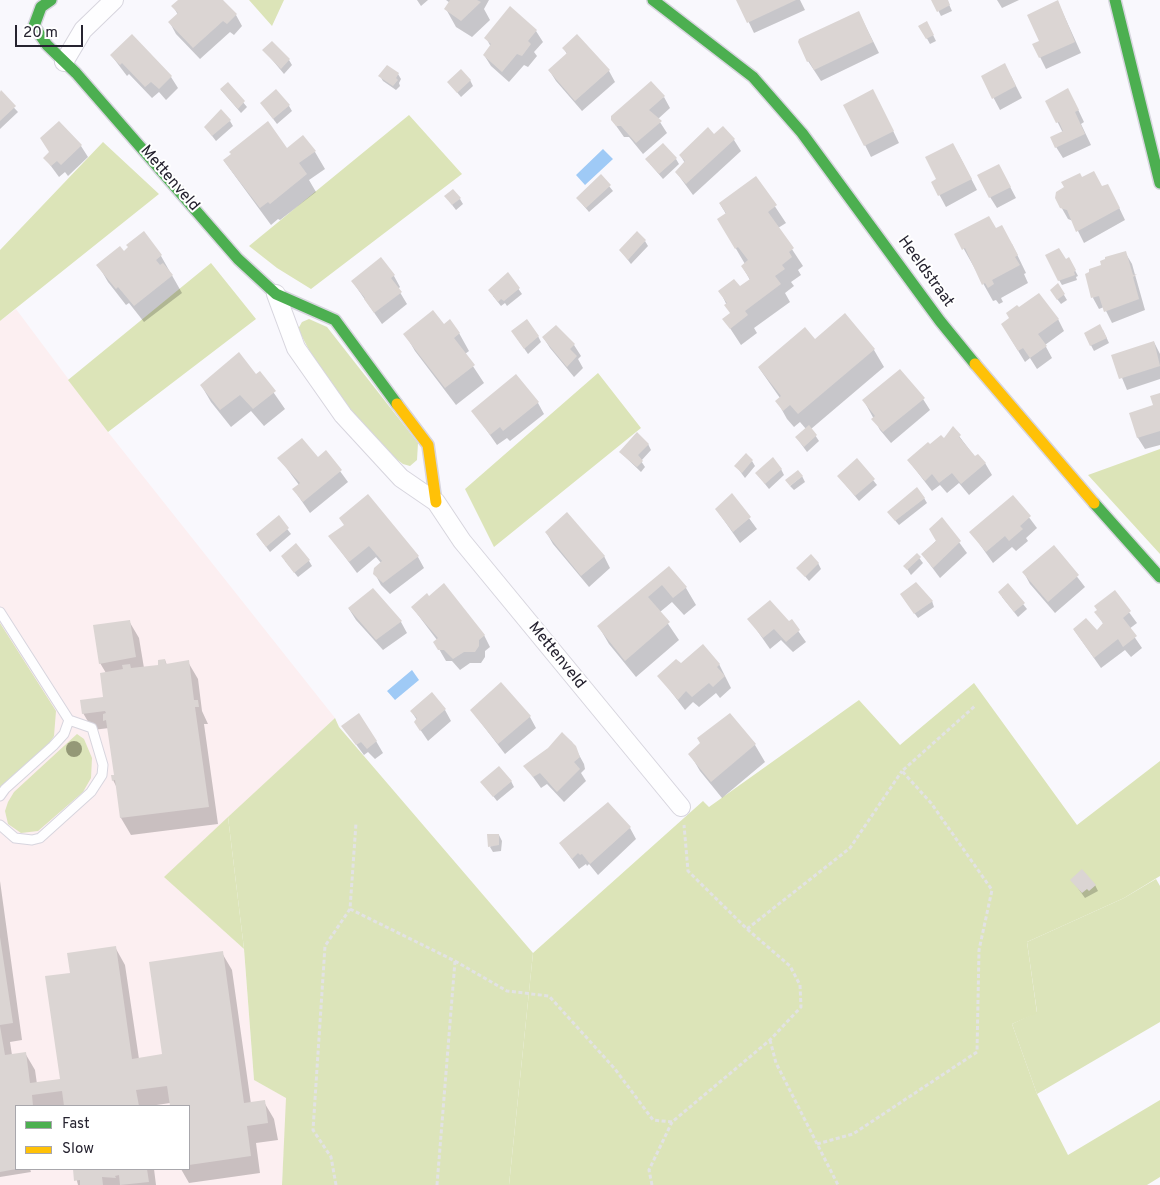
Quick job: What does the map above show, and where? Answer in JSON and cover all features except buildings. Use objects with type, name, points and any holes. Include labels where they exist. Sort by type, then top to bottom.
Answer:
[{"type":"street","name":"Mettenveld","points":[[51,0],[41,7],[34,26],[238,259],[276,294],[335,320],[428,445],[436,502]]},
{"type":"street","points":[[64,62],[83,30],[114,0]]},
{"type":"street","name":"Heeldstraat","points":[[652,0],[753,77],[802,133],[940,321],[1033,434],[1160,577]]},
{"type":"street","points":[[1115,0],[1160,183]]},
{"type":"street","name":"Mettenveld","points":[[276,294],[296,348],[343,416],[401,478],[436,502],[462,541],[681,807]]},
{"type":"lane","points":[[0,612],[68,720],[92,728],[103,765],[98,784],[40,838],[32,840],[15,838],[0,825]]},
{"type":"lane","points":[[0,796],[5,789],[64,734],[68,720]]},
{"type":"path","points":[[747,929],[850,848],[902,770],[975,706]]},
{"type":"path","points":[[817,1144],[853,1134],[976,1052],[979,950],[992,890],[931,803],[902,770]]},
{"type":"path","points":[[652,1185],[648,1170],[672,1122],[770,1040],[801,1007],[800,985],[790,966],[747,929],[688,871],[681,807]]},
{"type":"path","points":[[336,1185],[331,1157],[313,1130],[325,946],[350,910],[356,823]]},
{"type":"path","points":[[350,910],[455,961],[507,991],[549,996],[615,1069],[653,1120],[672,1122]]},
{"type":"path","points":[[437,1185],[455,961]]},
{"type":"path","points":[[770,1040],[776,1063],[838,1185]]},
{"type":"shaded area","points":[[16,309],[108,432],[335,718],[165,877],[244,949],[254,1080],[287,1098],[282,1185],[0,1185],[0,321]]},
{"type":"green space","points":[[249,0],[284,0],[272,26]]},
{"type":"green space","points":[[409,115],[462,174],[311,289],[277,268],[249,246]]},
{"type":"green space","points":[[103,142],[159,194],[0,321],[0,250]]},
{"type":"green space","points":[[211,263],[256,319],[108,432],[68,380]]},
{"type":"green space","points":[[309,319],[327,327],[418,443],[417,460],[410,466],[403,464],[391,455],[346,406],[317,365],[298,329],[302,322]]},
{"type":"green space","points":[[598,373],[641,428],[494,547],[465,489]]},
{"type":"green space","points":[[1160,449],[1160,554],[1088,475]]},
{"type":"green space","points":[[0,623],[56,711],[54,736],[44,751],[0,790]]},
{"type":"green space","points":[[974,683],[1077,825],[1160,761],[1160,876],[1124,898],[1027,942],[1037,1013],[1012,1024],[1037,1094],[1068,1155],[1160,1100],[1160,1177],[1147,1185],[509,1185],[533,953],[703,801],[709,807],[859,700],[900,745]]},
{"type":"green space","points":[[335,718],[339,727],[533,953],[509,1185],[282,1185],[286,1098],[254,1080],[244,949],[228,817]]},
{"type":"green space","points":[[77,734],[84,739],[92,758],[91,778],[83,792],[38,831],[21,833],[8,824],[5,811],[8,802],[14,792]]},
{"type":"green space","points":[[228,817],[244,949],[164,877]]},
{"type":"green space","points":[[1156,879],[1160,886],[1160,1022],[1037,1094],[1012,1024],[1037,1012],[1027,942],[1124,898]]},
{"type":"water","points":[[603,149],[613,159],[585,185],[576,175]]},
{"type":"water","points":[[412,670],[419,680],[395,700],[387,691]]},
{"type":"traffic: fast","points":[[51,0],[41,7],[34,26],[47,45],[76,73],[238,259],[276,294],[335,320],[397,404]]},
{"type":"traffic: fast","points":[[653,0],[753,77],[802,133],[940,321],[975,364]]},
{"type":"traffic: fast","points":[[1115,0],[1160,183]]},
{"type":"traffic: fast","points":[[1094,503],[1160,577]]},
{"type":"traffic: slow","points":[[975,364],[1094,503]]},
{"type":"traffic: slow","points":[[397,404],[428,445],[436,502]]}]
